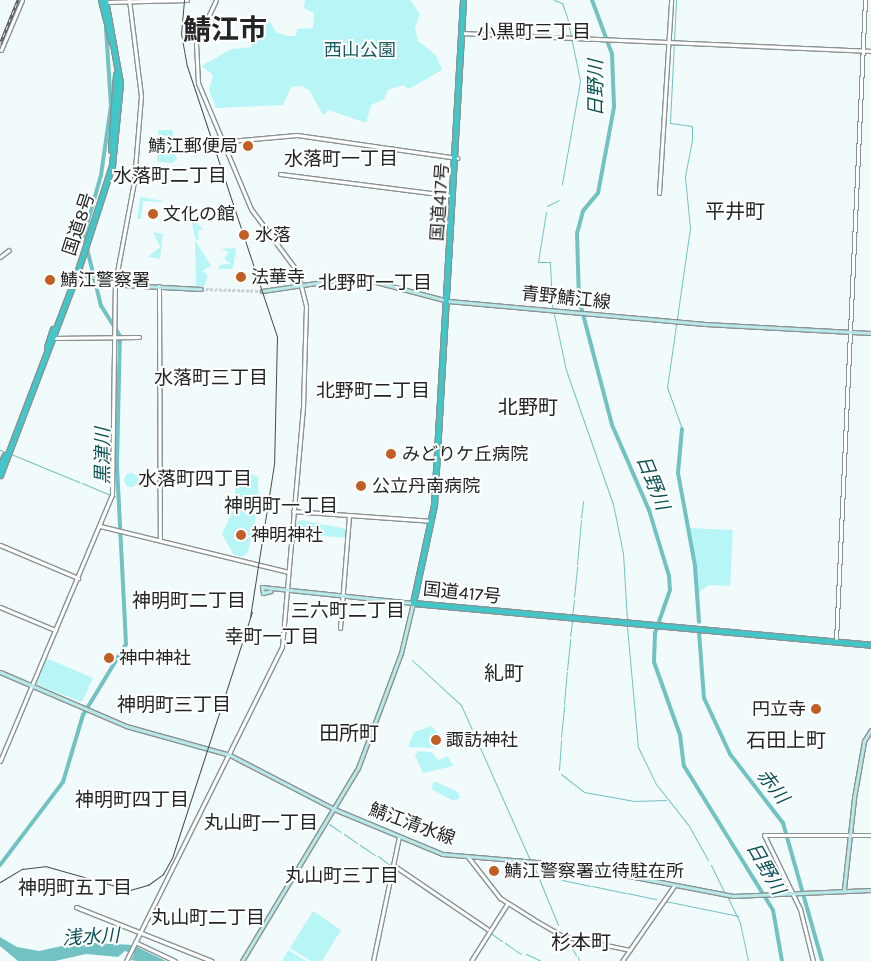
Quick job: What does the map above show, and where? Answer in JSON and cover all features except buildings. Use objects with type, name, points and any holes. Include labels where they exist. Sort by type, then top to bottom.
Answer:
[{"type":"highway","name":"国道417号","points":[[463,0],[457,158],[433,521],[413,603],[871,645]]},
{"type":"highway","name":"国道8号","points":[[0,475],[88,240],[108,166],[116,107],[113,48],[104,1]]},
{"type":"highway","name":"国道8号","points":[[0,466],[52,338]]},
{"type":"main road","points":[[76,273],[115,283],[201,289]]},
{"type":"main road","name":"青野鯖江線","points":[[262,291],[303,286],[340,277],[369,278],[448,301],[614,316],[871,333]]},
{"type":"main road","points":[[242,961],[334,809],[364,751],[402,653],[413,603],[271,591]]},
{"type":"main road","name":"鯖江清水線","points":[[0,672],[134,728],[230,755],[334,809],[442,854],[572,865],[674,886],[741,896],[844,889],[871,890]]},
{"type":"main road","points":[[844,889],[847,837],[864,741],[871,730]]},
{"type":"street","points":[[1,50],[22,0]]},
{"type":"street","points":[[104,1],[186,0]]},
{"type":"street","points":[[126,961],[278,660],[288,572],[305,381],[307,314],[303,286],[247,201],[219,142],[198,83],[194,54],[216,0]]},
{"type":"street","points":[[659,193],[671,0]]},
{"type":"street","points":[[836,642],[865,0]]},
{"type":"street","points":[[0,761],[112,496],[116,338],[115,283],[140,128],[140,78],[129,1]]},
{"type":"street","points":[[462,33],[871,51]]},
{"type":"street","points":[[219,142],[297,134],[457,158]]},
{"type":"street","points":[[280,174],[454,196]]},
{"type":"street","points":[[0,257],[9,250]]},
{"type":"street","points":[[159,286],[160,540]]},
{"type":"street","points":[[52,338],[139,337]]},
{"type":"street","points":[[293,511],[433,521]]},
{"type":"street","points":[[340,628],[349,515]]},
{"type":"street","points":[[100,526],[288,572]]},
{"type":"street","points":[[0,545],[78,578]]},
{"type":"street","points":[[0,607],[55,630]]},
{"type":"street","points":[[813,961],[791,893],[764,835],[785,833],[847,837],[871,835]]},
{"type":"street","points":[[373,961],[399,837]]},
{"type":"street","points":[[468,857],[507,904],[562,936],[630,950]]},
{"type":"street","points":[[393,865],[487,929]]},
{"type":"street","points":[[622,961],[674,886]]},
{"type":"street","points":[[471,961],[487,929],[507,904]]},
{"type":"street","points":[[76,908],[140,931],[212,961]]},
{"type":"street","points":[[135,942],[175,961]]},
{"type":"green space","name":"西山公園","points":[[305,0],[410,0],[420,14],[415,28],[418,41],[436,55],[442,70],[409,89],[403,85],[388,90],[384,99],[371,105],[366,123],[329,110],[323,115],[309,90],[301,86],[291,87],[283,105],[216,108],[209,90],[213,75],[201,66],[232,49],[252,47],[254,25],[270,22],[276,32],[287,36],[295,36],[298,29],[313,28],[314,13],[304,8]]},
{"type":"green space","points":[[158,130],[173,130],[172,146],[177,159],[172,163],[157,162]]},
{"type":"green space","points":[[140,197],[163,201],[143,201],[141,219],[137,219]]},
{"type":"green space","points":[[191,218],[203,229],[198,231],[199,240],[195,239]]},
{"type":"green space","points":[[153,232],[163,234],[160,259],[148,257],[160,247]]},
{"type":"green space","points":[[195,240],[211,266],[202,271],[208,275],[204,287],[196,286]]},
{"type":"green space","points":[[236,248],[233,269],[219,269],[219,265],[231,264],[224,259],[229,252],[220,249]]},
{"type":"green space","points":[[242,469],[258,477],[259,503],[248,552],[242,557],[233,554],[222,534],[235,505],[235,477]]},
{"type":"green space","points":[[131,473],[136,475],[138,480],[136,485],[131,487],[126,485],[124,480],[126,475]]},
{"type":"green space","points":[[301,520],[346,529],[346,538],[292,533],[293,524]]},
{"type":"green space","points":[[689,528],[733,530],[730,586],[709,585],[698,593]]},
{"type":"green space","points":[[46,658],[93,678],[82,702],[35,684]]},
{"type":"green space","points":[[431,726],[440,735],[432,744],[436,748],[408,747],[414,732]]},
{"type":"green space","points":[[418,751],[431,752],[438,760],[448,756],[453,766],[423,773],[415,756]]},
{"type":"green space","points":[[434,781],[458,792],[460,798],[454,801],[431,789]]},
{"type":"green space","points":[[313,911],[341,930],[322,961],[311,961],[290,948]]},
{"type":"green space","points":[[288,950],[306,961],[282,961]]},
{"type":"shaded area","points":[[0,937],[17,947],[39,951],[80,942],[133,945],[166,961],[131,960],[134,954],[125,951],[118,957],[86,954],[55,961],[18,961],[0,946]]},
{"type":"waterway","points":[[554,0],[562,3],[567,17],[580,81],[562,184]]},
{"type":"waterway","name":"日野川","points":[[592,0],[612,54],[614,107],[598,193],[583,211],[577,233],[579,299],[612,425],[649,510],[669,576],[670,590],[655,633],[654,662],[680,735],[684,766],[773,910],[782,961]]},
{"type":"waterway","points":[[676,0],[670,123],[692,126],[692,140],[685,177],[690,228],[667,387],[682,429]]},
{"type":"waterway","name":"黒津川","points":[[0,865],[63,782],[83,715],[126,644],[117,464],[120,336],[101,306],[84,236],[101,175],[111,106],[106,28]]},
{"type":"waterway","points":[[547,206],[559,200]]},
{"type":"waterway","points":[[546,212],[538,262],[550,262],[552,307]]},
{"type":"waterway","points":[[554,314],[566,370],[613,504],[623,553],[627,620]]},
{"type":"waterway","name":"赤川","points":[[682,429],[678,473],[695,566],[699,622]]},
{"type":"waterway","points":[[0,450],[4,451]]},
{"type":"waterway","points":[[11,454],[79,482]]},
{"type":"waterway","points":[[82,483],[110,495]]},
{"type":"waterway","name":"黒津川","points":[[114,496],[118,497]]},
{"type":"waterway","points":[[581,518],[583,501]]},
{"type":"waterway","points":[[577,564],[581,520]]},
{"type":"waterway","points":[[574,597],[577,566]]},
{"type":"waterway","points":[[572,615],[574,600]]},
{"type":"waterway","points":[[570,636],[572,621]]},
{"type":"waterway","points":[[627,627],[638,747],[656,784],[689,826],[708,860]]},
{"type":"waterway","name":"赤川","points":[[699,632],[704,698],[730,754],[783,823],[822,961]]},
{"type":"waterway","points":[[567,670],[570,639]]},
{"type":"waterway","points":[[412,660],[461,705],[530,860]]},
{"type":"waterway","points":[[564,704],[567,672]]},
{"type":"waterway","points":[[561,737],[564,706]]},
{"type":"waterway","points":[[559,770],[561,740]]},
{"type":"waterway","points":[[561,774],[584,792],[634,801],[666,800]]},
{"type":"waterway","points":[[329,824],[341,832]]},
{"type":"waterway","points":[[344,834],[357,843]]},
{"type":"waterway","points":[[360,845],[375,855]]},
{"type":"waterway","points":[[378,856],[390,865]]},
{"type":"waterway","points":[[533,864],[558,925]]},
{"type":"waterway","points":[[711,865],[724,892]]},
{"type":"waterway","points":[[396,869],[407,877]]},
{"type":"waterway","points":[[410,879],[443,902]]},
{"type":"waterway","points":[[562,880],[590,886]]},
{"type":"waterway","points":[[592,886],[625,893]]},
{"type":"waterway","points":[[627,893],[656,899]]},
{"type":"waterway","points":[[728,898],[740,923],[748,961]]},
{"type":"waterway","points":[[665,901],[738,916]]},
{"type":"waterway","points":[[446,903],[465,916]]},
{"type":"waterway","points":[[467,918],[484,929]]},
{"type":"waterway","points":[[489,932],[502,941]]},
{"type":"waterway","points":[[566,938],[576,955]]},
{"type":"waterway","points":[[505,943],[521,954]]},
{"type":"waterway","points":[[526,954],[541,961]]},
{"type":"waterway","points":[[578,957],[579,961]]},
{"type":"tunnel","points":[[201,289],[262,291]]},
{"type":"tram line","points":[[184,0],[181,33],[187,66],[277,336],[274,464],[250,617]]},
{"type":"tram line","points":[[0,882],[22,869],[45,866],[130,890],[148,885],[163,874],[172,858],[252,612]]},
{"type":"railway","points":[[0,44],[18,0]]},
{"type":"place","name":"鯖江郵便局","points":[[248,146]]},
{"type":"place","name":"文化の館","points":[[153,214]]},
{"type":"place","name":"水落","points":[[244,235]]},
{"type":"place","name":"法華寺","points":[[241,277]]},
{"type":"place","name":"鯖江警察署","points":[[50,280]]},
{"type":"place","name":"みどりケ丘病院","points":[[391,454]]},
{"type":"place","name":"公立丹南病院","points":[[361,486]]},
{"type":"place","name":"神明神社","points":[[241,535]]},
{"type":"place","name":"神中神社","points":[[109,658]]},
{"type":"place","name":"円立寺","points":[[816,709]]},
{"type":"place","name":"諏訪神社","points":[[436,740]]},
{"type":"place","name":"鯖江警察署立待駐在所","points":[[494,871]]},
{"type":"district","name":"鯖江市","points":[[225,30]]},
{"type":"district","name":"小黒町三丁目","points":[[534,33]]},
{"type":"district","name":"水落町一丁目","points":[[341,160]]},
{"type":"district","name":"水落町二丁目","points":[[170,177]]},
{"type":"district","name":"平井町","points":[[735,211]]},
{"type":"district","name":"北野町一丁目","points":[[375,284]]},
{"type":"district","name":"水落町三丁目","points":[[211,379]]},
{"type":"district","name":"北野町二丁目","points":[[373,392]]},
{"type":"district","name":"北野町","points":[[528,407]]},
{"type":"district","name":"水落町四丁目","points":[[195,480]]},
{"type":"district","name":"神明町一丁目","points":[[281,507]]},
{"type":"district","name":"神明町二丁目","points":[[189,602]]},
{"type":"district","name":"三六町二丁目","points":[[348,612]]},
{"type":"district","name":"幸町一丁目","points":[[272,638]]},
{"type":"district","name":"糺町","points":[[504,673]]},
{"type":"district","name":"神明町三丁目","points":[[174,706]]},
{"type":"district","name":"田所町","points":[[349,733]]},
{"type":"district","name":"石田上町","points":[[786,740]]},
{"type":"district","name":"神明町四丁目","points":[[132,801]]},
{"type":"district","name":"丸山町一丁目","points":[[261,824]]},
{"type":"district","name":"丸山町三丁目","points":[[342,877]]},
{"type":"district","name":"神明町五丁目","points":[[75,889]]},
{"type":"district","name":"丸山町二丁目","points":[[208,919]]},
{"type":"district","name":"杉本町","points":[[581,942]]},
{"type":"water label","name":"浅水川","points":[[91,938]]}]
